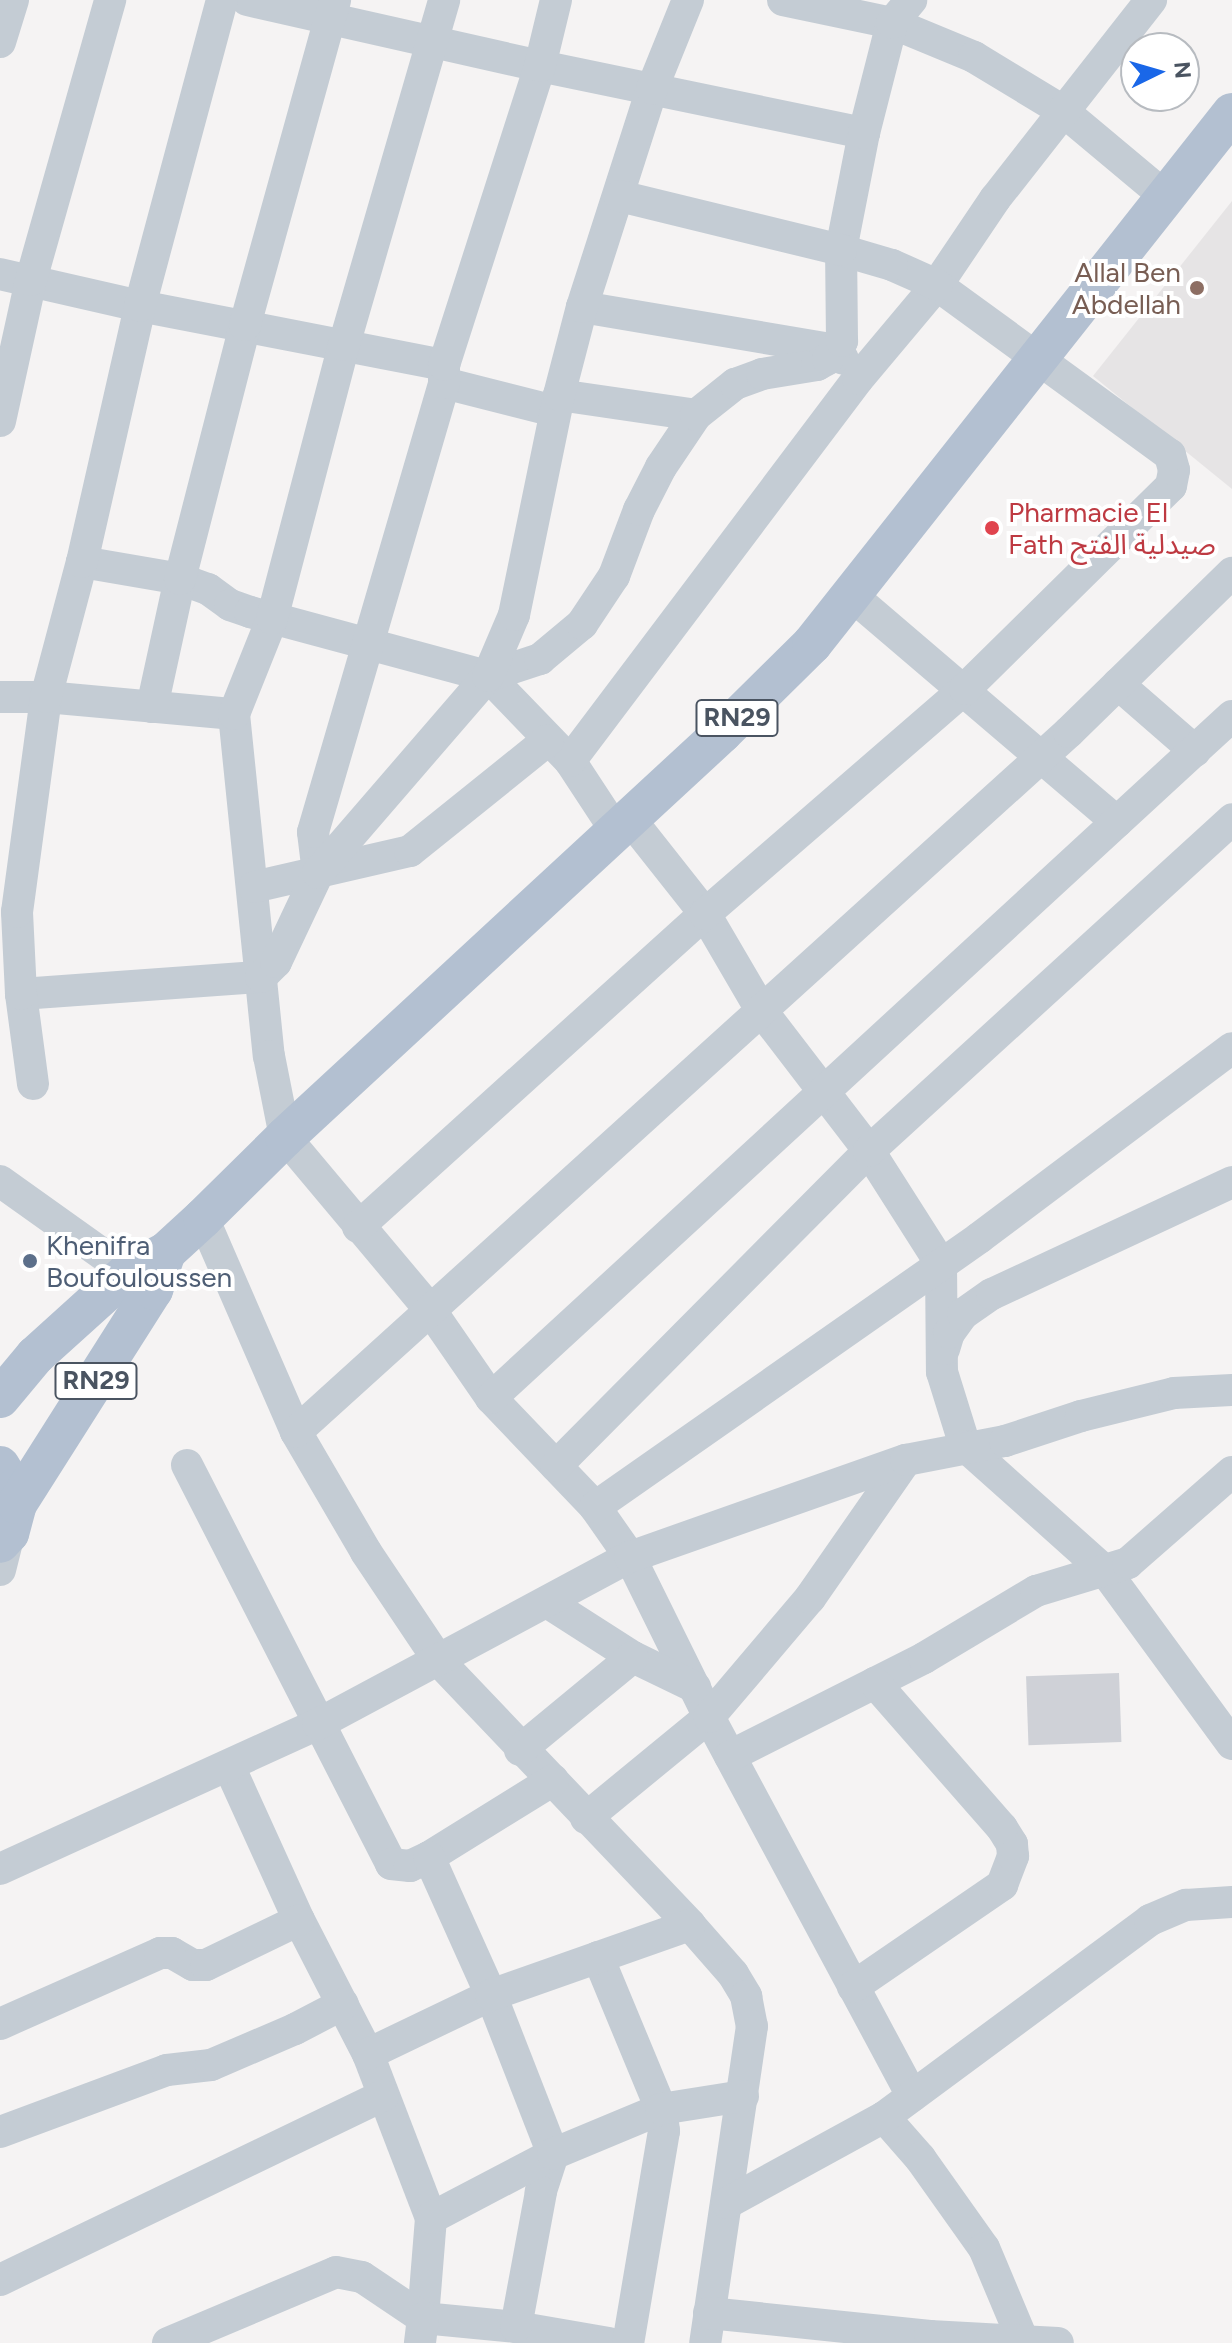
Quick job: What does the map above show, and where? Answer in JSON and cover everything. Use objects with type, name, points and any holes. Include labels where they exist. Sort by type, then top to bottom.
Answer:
[{"type":"main road","name":"RN29","points":[[6,1538],[141,1281],[166,1252],[285,1137],[623,825],[812,644],[1232,113]]},
{"type":"main road","name":"RN29","points":[[0,1398],[35,1356],[141,1281]]},
{"type":"main road","name":"RN29","points":[[0,1466],[14,1489],[6,1538]]},
{"type":"street","points":[[0,42],[13,0]]},
{"type":"street","points":[[0,421],[15,277],[110,0]]},
{"type":"street","points":[[33,1084],[21,994],[17,912],[46,697],[82,562],[140,306],[222,0]]},
{"type":"street","points":[[247,0],[333,9],[431,40],[540,66],[864,133]]},
{"type":"street","points":[[444,0],[344,345],[272,619],[234,714],[269,1056],[285,1137],[431,1311],[491,1398],[595,1507],[630,1557],[709,1717],[912,2096]]},
{"type":"street","points":[[318,873],[313,832],[444,374],[540,66],[556,0]]},
{"type":"street","points":[[21,994],[261,977],[276,962],[318,873],[488,676],[514,615],[557,403],[582,307],[652,89],[688,0]]},
{"type":"street","points":[[783,0],[901,12],[1063,111],[1167,198]]},
{"type":"street","points":[[254,887],[410,851],[559,751],[937,285],[995,199],[1151,0]]},
{"type":"street","points":[[152,707],[180,579],[245,325],[333,9]]},
{"type":"street","points":[[488,676],[540,659],[582,624],[614,576],[639,510],[661,467],[696,415],[735,384],[762,374],[817,365],[842,341],[841,250],[864,133],[901,12]]},
{"type":"street","points":[[358,1227],[705,914],[965,689],[1171,486],[1174,470],[1170,455],[1035,360],[937,285],[892,265],[841,250],[619,196]]},
{"type":"street","points":[[15,277],[140,306],[344,345],[557,403],[696,415]]},
{"type":"street","points":[[582,307],[836,350],[858,379]]},
{"type":"street","points":[[82,562],[180,579],[208,589],[230,605],[272,619],[488,676],[705,914],[761,1010],[869,1151],[941,1264],[947,1396],[965,1446],[1106,1572],[1232,1744]]},
{"type":"street","points":[[296,1432],[1041,758],[1232,573]]},
{"type":"street","points":[[850,594],[965,689],[1117,822]]},
{"type":"street","points":[[1118,684],[1195,751]]},
{"type":"street","points":[[0,697],[46,697],[234,714]]},
{"type":"street","points":[[491,1398],[1232,716]]},
{"type":"street","points":[[556,1466],[869,1151],[1232,819]]},
{"type":"street","points":[[595,1507],[941,1264],[1232,1048]]},
{"type":"street","points":[[0,1181],[141,1281]]},
{"type":"street","points":[[943,1352],[949,1333],[963,1314],[992,1294],[1232,1182]]},
{"type":"street","points":[[203,1218],[296,1432],[366,1552],[439,1661],[520,1750],[553,1780],[690,1925],[733,1974],[746,1996],[752,2026],[707,2328],[1058,2343]]},
{"type":"street","points":[[0,1869],[318,1724],[630,1557],[906,1460],[965,1446],[1005,1441],[1081,1416],[1174,1393],[1232,1390]]},
{"type":"street","points":[[586,1818],[709,1717],[810,1598],[906,1460]]},
{"type":"street","points":[[187,1465],[391,1864],[410,1866],[429,1857],[553,1780]]},
{"type":"street","points":[[730,1756],[875,1683],[1036,1591],[1128,1563],[1232,1472]]},
{"type":"street","points":[[547,1602],[633,1657],[695,1687]]},
{"type":"street","points":[[520,1750],[633,1657]]},
{"type":"street","points":[[853,1987],[1002,1885],[1013,1856],[1012,1844],[1002,1828],[875,1683]]},
{"type":"street","points":[[229,1766],[299,1920],[368,2054],[431,2218],[421,2331]]},
{"type":"street","points":[[429,1857],[491,1995],[553,2154],[539,2204],[516,2327]]},
{"type":"street","points":[[727,2203],[884,2117],[1150,1920],[1186,1905],[1232,1902]]},
{"type":"street","points":[[0,2024],[160,1953],[172,1953],[193,1965],[206,1965],[299,1920]]},
{"type":"street","points":[[368,2054],[491,1995],[690,1925]]},
{"type":"street","points":[[598,1957],[661,2109],[664,2131],[628,2343]]},
{"type":"street","points":[[0,2132],[167,2070],[211,2065],[295,2029],[343,2004]]},
{"type":"street","points":[[0,2280],[383,2096]]},
{"type":"street","points":[[431,2218],[553,2154],[661,2109],[743,2096]]},
{"type":"street","points":[[884,2117],[920,2158],[984,2248],[1023,2341]]},
{"type":"street","points":[[168,2343],[224,2331],[336,2272],[362,2277],[421,2331],[516,2327],[609,2343]]},
{"type":"shaded area","name":"Allal Ben Abdellah","points":[[1232,201],[1232,489],[1093,376]]},
{"type":"building","points":[[1119,1673],[1121,1742],[1028,1745],[1026,1676]]},
{"type":"place","name":"Allal Ben Abdellah","points":[[1197,288]]},
{"type":"place","name":"Pharmacie El Fath صيدلية الفتح","points":[[992,528]]},
{"type":"place","name":"Khenifra Boufouloussen","points":[[30,1261]]}]
